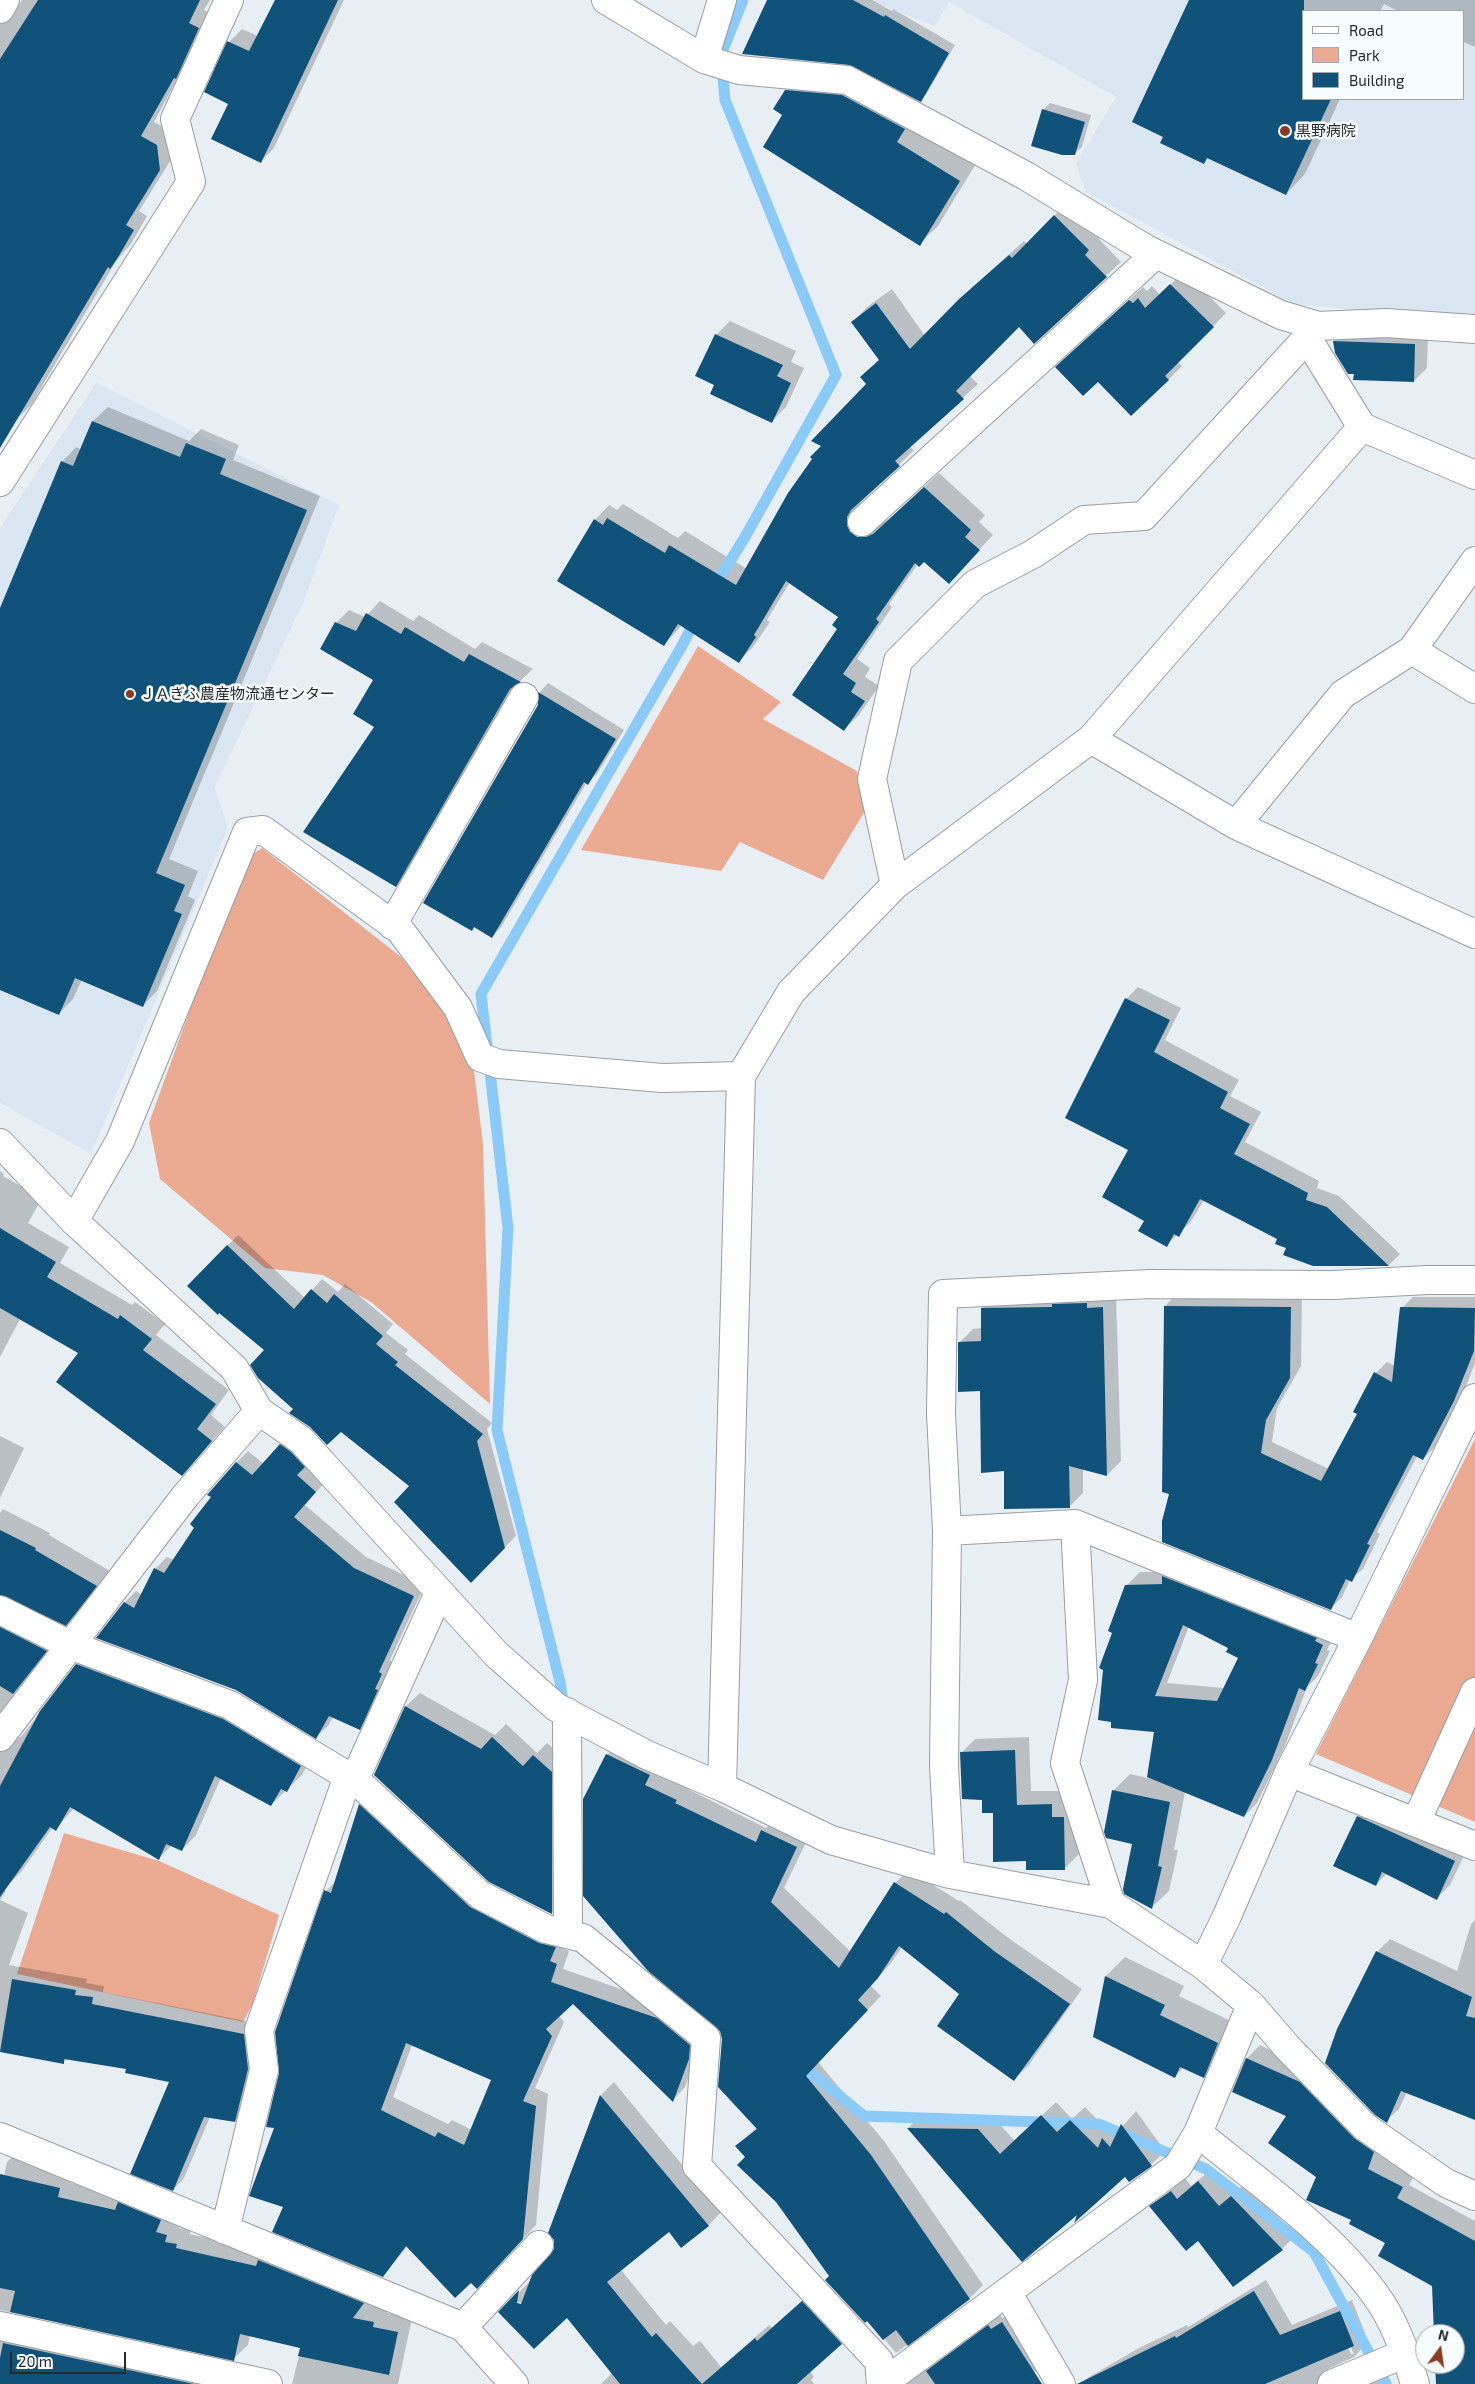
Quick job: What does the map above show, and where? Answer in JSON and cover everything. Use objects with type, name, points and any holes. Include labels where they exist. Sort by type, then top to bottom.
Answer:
[{"type":"street","points":[[0,9],[5,0]]},
{"type":"street","points":[[0,481],[191,182],[175,119],[229,0]]},
{"type":"street","points":[[606,0],[704,59],[739,70],[847,80],[1026,176],[1156,254],[1313,332],[1362,427],[1475,475]]},
{"type":"street","points":[[704,59],[722,0]]},
{"type":"street","points":[[862,522],[1156,254]]},
{"type":"street","points":[[894,885],[872,779],[898,661],[976,584],[1033,554],[1084,520],[1144,516],[1313,332],[1386,323],[1475,329]]},
{"type":"street","points":[[722,1787],[741,1076],[791,992],[894,885],[1091,739],[1362,427]]},
{"type":"street","points":[[1236,825],[1343,694],[1412,650],[1475,561]]},
{"type":"street","points":[[1412,650],[1475,689]]},
{"type":"street","points":[[392,924],[524,696]]},
{"type":"street","points":[[1091,739],[1236,825],[1475,934]]},
{"type":"street","points":[[74,1221],[120,1141],[247,832],[263,830],[400,930],[458,1008],[480,1057],[500,1064],[662,1078],[741,1076]]},
{"type":"street","points":[[0,1143],[74,1221],[234,1368],[259,1411],[301,1440],[496,1654],[556,1707],[647,1755],[722,1787],[831,1840],[950,1874],[1111,1904],[1203,1965],[1251,2005],[1288,2048],[1365,2127],[1446,2183],[1475,2196]]},
{"type":"street","points":[[950,1874],[944,1766],[948,1531],[941,1414],[943,1294],[1150,1284],[1333,1285],[1428,1280],[1475,1280]]},
{"type":"street","points":[[1203,1965],[1227,1916],[1288,1772],[1358,1638],[1475,1398]]},
{"type":"street","points":[[0,1737],[186,1495],[259,1411]]},
{"type":"street","points":[[948,1531],[1075,1524],[1358,1638]]},
{"type":"street","points":[[1075,1524],[1083,1680],[1065,1763],[1111,1904]]},
{"type":"street","points":[[225,2230],[264,2070],[259,2030],[346,1782],[357,1774],[439,1592]]},
{"type":"street","points":[[0,1610],[70,1646],[230,1705],[351,1778],[360,1784],[480,1895],[546,1929],[583,1938],[706,2038],[697,2166],[879,2361],[882,2384],[1178,2166],[1198,2133],[1251,2005]]},
{"type":"street","points":[[1416,1822],[1475,1692]]},
{"type":"street","points":[[567,1712],[568,1934]]},
{"type":"street","points":[[1288,1772],[1475,1846]]},
{"type":"street","points":[[1198,2133],[1335,2246],[1382,2304],[1406,2353],[1415,2384]]},
{"type":"street","points":[[0,2137],[463,2327],[503,2379]]},
{"type":"street","points":[[463,2327],[540,2246]]},
{"type":"street","points":[[1007,2292],[1061,2384]]},
{"type":"street","points":[[0,2326],[268,2384]]},
{"type":"street","points":[[1332,2384],[1406,2353]]},
{"type":"shaded area","name":"黒野病院","points":[[868,0],[1475,0],[1475,320],[1294,304],[1086,192],[1076,163],[1116,97],[949,2],[935,26]]},
{"type":"shaded area","name":"ＪＡぎふ農産物流通センター","points":[[96,383],[339,505],[304,601],[215,787],[228,828],[91,1154],[0,1103],[0,528]]},
{"type":"green space","points":[[698,646],[781,702],[763,719],[857,771],[865,811],[823,880],[740,842],[721,871],[581,850]]},
{"type":"green space","points":[[262,848],[401,957],[443,1010],[473,1063],[483,1144],[490,1404],[371,1302],[323,1275],[265,1268],[160,1179],[149,1123],[244,860]]},
{"type":"green space","points":[[1475,1439],[1475,1822],[1316,1754]]},
{"type":"green space","points":[[64,1833],[159,1861],[279,1915],[253,2003],[243,2022],[17,1974]]},
{"type":"building","points":[[38,0],[200,0],[189,23],[199,28],[176,79],[174,78],[141,136],[157,145],[160,170],[126,225],[134,230],[110,269],[108,267],[0,448],[0,59]]},
{"type":"building","points":[[275,0],[338,0],[261,163],[211,139],[228,104],[204,92],[227,41],[249,51]]},
{"type":"building","points":[[767,0],[853,0],[884,17],[885,15],[949,53],[921,102],[849,65],[742,54]]},
{"type":"building","points":[[1189,0],[1304,0],[1304,10],[1302,10],[1302,100],[1331,100],[1286,195],[1207,158],[1204,164],[1160,143],[1163,137],[1132,122]]},
{"type":"building","points":[[785,90],[842,95],[905,129],[897,142],[960,181],[920,246],[763,147],[782,115],[773,109]]},
{"type":"building","points":[[1042,109],[1085,122],[1075,155],[1062,155],[1031,146]]},
{"type":"building","points":[[1054,215],[1089,250],[1085,255],[1107,277],[1034,344],[1019,327],[956,391],[964,399],[895,461],[900,466],[851,510],[847,517],[847,525],[850,532],[857,537],[866,537],[873,534],[924,487],[971,530],[965,537],[980,550],[949,584],[924,562],[919,567],[915,563],[876,619],[879,622],[843,674],[856,683],[851,692],[865,701],[844,731],[792,695],[837,629],[832,625],[838,617],[786,581],[754,635],[756,637],[739,663],[678,624],[664,646],[557,581],[594,519],[603,525],[607,518],[665,553],[669,545],[736,585],[788,493],[812,459],[810,457],[821,446],[811,441],[866,384],[860,377],[879,360],[851,322],[876,303],[910,349],[959,299],[1009,255],[1012,258]]},
{"type":"building","points":[[1170,284],[1214,327],[1165,376],[1169,380],[1131,416],[1098,382],[1083,396],[1055,367],[1129,300],[1133,303],[1138,298],[1145,308]]},
{"type":"building","points":[[715,334],[783,365],[777,376],[791,383],[772,423],[710,394],[714,385],[695,376]]},
{"type":"building","points":[[1333,341],[1415,344],[1414,382],[1353,380],[1354,374],[1348,374],[1335,353]]},
{"type":"building","name":"ＪＡぎふ農産物流通センター","points":[[92,421],[180,457],[186,443],[226,459],[220,474],[307,510],[156,873],[185,885],[174,911],[182,914],[143,1007],[75,978],[59,1015],[0,990],[0,608],[61,461],[73,466]]},
{"type":"building","points":[[366,613],[401,634],[405,627],[464,662],[469,654],[521,682],[510,689],[396,887],[303,832],[374,727],[353,714],[373,680],[320,649],[335,622],[356,631]]},
{"type":"building","points":[[538,692],[616,739],[588,785],[584,782],[492,938],[474,927],[472,931],[423,903],[538,705]]},
{"type":"building","points":[[1125,998],[1170,1020],[1154,1052],[1228,1092],[1220,1108],[1250,1124],[1234,1154],[1308,1193],[1306,1200],[1327,1207],[1389,1266],[1313,1266],[1283,1255],[1286,1248],[1275,1244],[1277,1239],[1200,1199],[1179,1237],[1174,1234],[1167,1247],[1138,1231],[1144,1221],[1102,1197],[1128,1150],[1065,1118]]},
{"type":"building","points":[[0,1228],[56,1262],[47,1277],[118,1319],[120,1315],[152,1339],[143,1350],[216,1404],[197,1429],[212,1441],[182,1476],[56,1382],[78,1353],[0,1308]]},
{"type":"building","points":[[227,1245],[294,1309],[311,1289],[327,1303],[334,1294],[383,1336],[376,1344],[398,1362],[395,1365],[483,1434],[477,1441],[505,1548],[471,1583],[394,1502],[409,1486],[341,1432],[327,1445],[310,1427],[289,1413],[293,1409],[258,1378],[250,1365],[264,1350],[219,1313],[218,1315],[187,1286]]},
{"type":"building","points":[[1087,1303],[1087,1308],[1103,1307],[1107,1476],[1069,1466],[1070,1508],[1004,1509],[1004,1471],[981,1473],[980,1391],[958,1392],[958,1342],[981,1341],[981,1308],[1052,1307],[1052,1304]]},
{"type":"building","points":[[1164,1306],[1291,1307],[1290,1378],[1266,1420],[1261,1453],[1321,1481],[1357,1414],[1353,1412],[1374,1372],[1392,1382],[1400,1307],[1475,1308],[1474,1351],[1454,1401],[1423,1460],[1413,1455],[1367,1544],[1370,1545],[1352,1582],[1346,1579],[1331,1610],[1162,1542],[1162,1521],[1169,1494],[1162,1492]]},
{"type":"building","points":[[280,1444],[291,1452],[305,1467],[297,1475],[316,1492],[294,1517],[354,1568],[414,1596],[379,1672],[382,1674],[375,1689],[378,1690],[360,1730],[329,1716],[316,1739],[236,1690],[96,1638],[124,1602],[134,1608],[154,1568],[164,1573],[194,1528],[190,1524],[211,1497],[207,1495],[236,1462],[252,1475]]},
{"type":"building","points":[[0,1530],[36,1548],[35,1550],[97,1586],[66,1626],[0,1595]]},
{"type":"building","points":[[1162,1576],[1317,1638],[1315,1641],[1323,1645],[1315,1663],[1318,1664],[1305,1691],[1299,1688],[1272,1760],[1244,1817],[1147,1777],[1154,1732],[1111,1728],[1111,1722],[1098,1720],[1103,1670],[1099,1668],[1112,1633],[1108,1631],[1125,1585],[1162,1584]],"holes":[[[1183,1625],[1228,1648],[1226,1652],[1238,1658],[1217,1701],[1155,1696]]]},
{"type":"building","points":[[0,1627],[47,1651],[13,1694],[0,1686]]},
{"type":"building","points":[[76,1664],[223,1719],[301,1766],[287,1792],[281,1789],[271,1806],[215,1776],[182,1851],[166,1844],[159,1860],[70,1807],[56,1831],[50,1827],[0,1897],[0,1786],[40,1711]]},
{"type":"building","points":[[405,1706],[481,1749],[492,1737],[523,1766],[533,1755],[552,1772],[552,1914],[489,1882],[374,1775]]},
{"type":"building","points":[[1015,1750],[1017,1805],[1052,1804],[1052,1817],[1064,1817],[1065,1870],[1026,1870],[1026,1861],[993,1862],[993,1813],[982,1813],[982,1800],[962,1799],[960,1752]]},
{"type":"building","points":[[606,1754],[650,1775],[645,1785],[677,1800],[675,1803],[756,1842],[761,1830],[797,1847],[771,1902],[839,1968],[894,1882],[944,1914],[946,1912],[994,1951],[1070,2004],[1014,2081],[937,2026],[959,1994],[899,1946],[878,1978],[858,2000],[868,2010],[806,2076],[871,2155],[970,2299],[908,2346],[896,2330],[883,2340],[867,2321],[865,2323],[825,2280],[829,2276],[776,2202],[737,2165],[745,2157],[735,2146],[757,2129],[718,2087],[722,2039],[720,2031],[648,1971],[583,1896],[583,1799]]},
{"type":"building","points":[[1112,1790],[1170,1802],[1158,1866],[1162,1867],[1152,1909],[1124,1894],[1123,1889],[1132,1844],[1106,1838],[1104,1832]]},
{"type":"building","points":[[359,1804],[470,1907],[539,1943],[556,1947],[550,1961],[557,1964],[551,1982],[657,2018],[690,2045],[689,2059],[673,2102],[573,2004],[546,2029],[552,2036],[523,2101],[536,2106],[523,2239],[477,2289],[471,2283],[455,2298],[406,2246],[383,2277],[272,2232],[283,2207],[249,2196],[274,2128],[266,2127],[279,2073],[275,2032],[324,1890],[331,1893]],"holes":[[[406,2043],[491,2080],[464,2145],[438,2132],[435,2137],[381,2110]]]},
{"type":"building","points":[[1357,1816],[1455,1861],[1437,1900],[1382,1872],[1376,1886],[1333,1866]]},
{"type":"building","points":[[1376,1951],[1472,1997],[1466,2016],[1475,2018],[1475,2120],[1401,2091],[1387,2123],[1375,2115],[1325,2063],[1337,2029]]},
{"type":"building","points":[[1105,1976],[1165,2005],[1160,2015],[1218,2043],[1204,2078],[1180,2067],[1175,2078],[1093,2037]]},
{"type":"building","points":[[12,1979],[76,1990],[75,1995],[93,1997],[92,2004],[244,2034],[248,2069],[235,2122],[204,2117],[173,2191],[130,2174],[169,2082],[125,2073],[126,2069],[64,2059],[64,2064],[0,2052]]},
{"type":"building","points":[[1246,2058],[1300,2082],[1354,2138],[1374,2152],[1368,2169],[1403,2187],[1397,2198],[1475,2241],[1475,2384],[1436,2384],[1436,2374],[1465,2374],[1465,2324],[1434,2324],[1432,2286],[1378,2256],[1385,2243],[1349,2224],[1351,2220],[1306,2200],[1316,2177],[1268,2143],[1286,2116],[1232,2092]]},
{"type":"building","points":[[600,2095],[709,2226],[681,2248],[669,2232],[607,2282],[652,2337],[656,2333],[702,2384],[620,2384],[567,2318],[534,2349],[498,2312],[519,2290],[517,2303],[521,2304],[532,2275],[554,2249],[554,2240],[548,2233]]},
{"type":"building","points":[[1041,2115],[1057,2132],[1070,2120],[1098,2148],[1102,2138],[1110,2147],[1121,2124],[1152,2166],[1129,2182],[1125,2177],[1074,2223],[1077,2215],[1022,2262],[907,2128],[978,2129],[1000,2154]]},
{"type":"building","points":[[0,2174],[60,2188],[58,2197],[115,2210],[118,2202],[161,2220],[156,2232],[167,2235],[165,2242],[177,2244],[176,2248],[256,2266],[258,2260],[364,2303],[353,2318],[374,2322],[373,2327],[398,2332],[389,2375],[298,2356],[300,2348],[240,2334],[234,2361],[10,2312],[15,2291],[0,2288]]},
{"type":"building","points":[[1198,2181],[1219,2206],[1231,2196],[1283,2250],[1233,2287],[1198,2241],[1186,2251],[1149,2206],[1171,2191],[1177,2199]]},
{"type":"building","points":[[1254,2291],[1280,2335],[1340,2311],[1354,2346],[1265,2384],[1077,2384],[1175,2336],[1176,2338]]},
{"type":"building","points":[[802,2301],[842,2344],[797,2384],[702,2384],[755,2338],[757,2341]]},
{"type":"building","points":[[1002,2322],[1042,2384],[935,2384],[926,2371],[988,2325],[991,2329]]},
{"type":"building","points":[[3,2343],[194,2384],[0,2384],[0,2358]]},
{"type":"waterway","points":[[713,589],[745,537],[836,375],[725,100],[721,55],[743,0]]},
{"type":"waterway","points":[[564,1708],[560,1682],[497,1430],[508,1228],[481,994],[683,644],[696,618]]},
{"type":"waterway","points":[[798,2062],[864,2116],[1099,2124],[1206,2169],[1314,2252],[1386,2384]]},
{"type":"place","name":"黒野病院","points":[[1285,131]]},
{"type":"place","name":"ＪＡぎふ農産物流通センター","points":[[130,694]]}]
